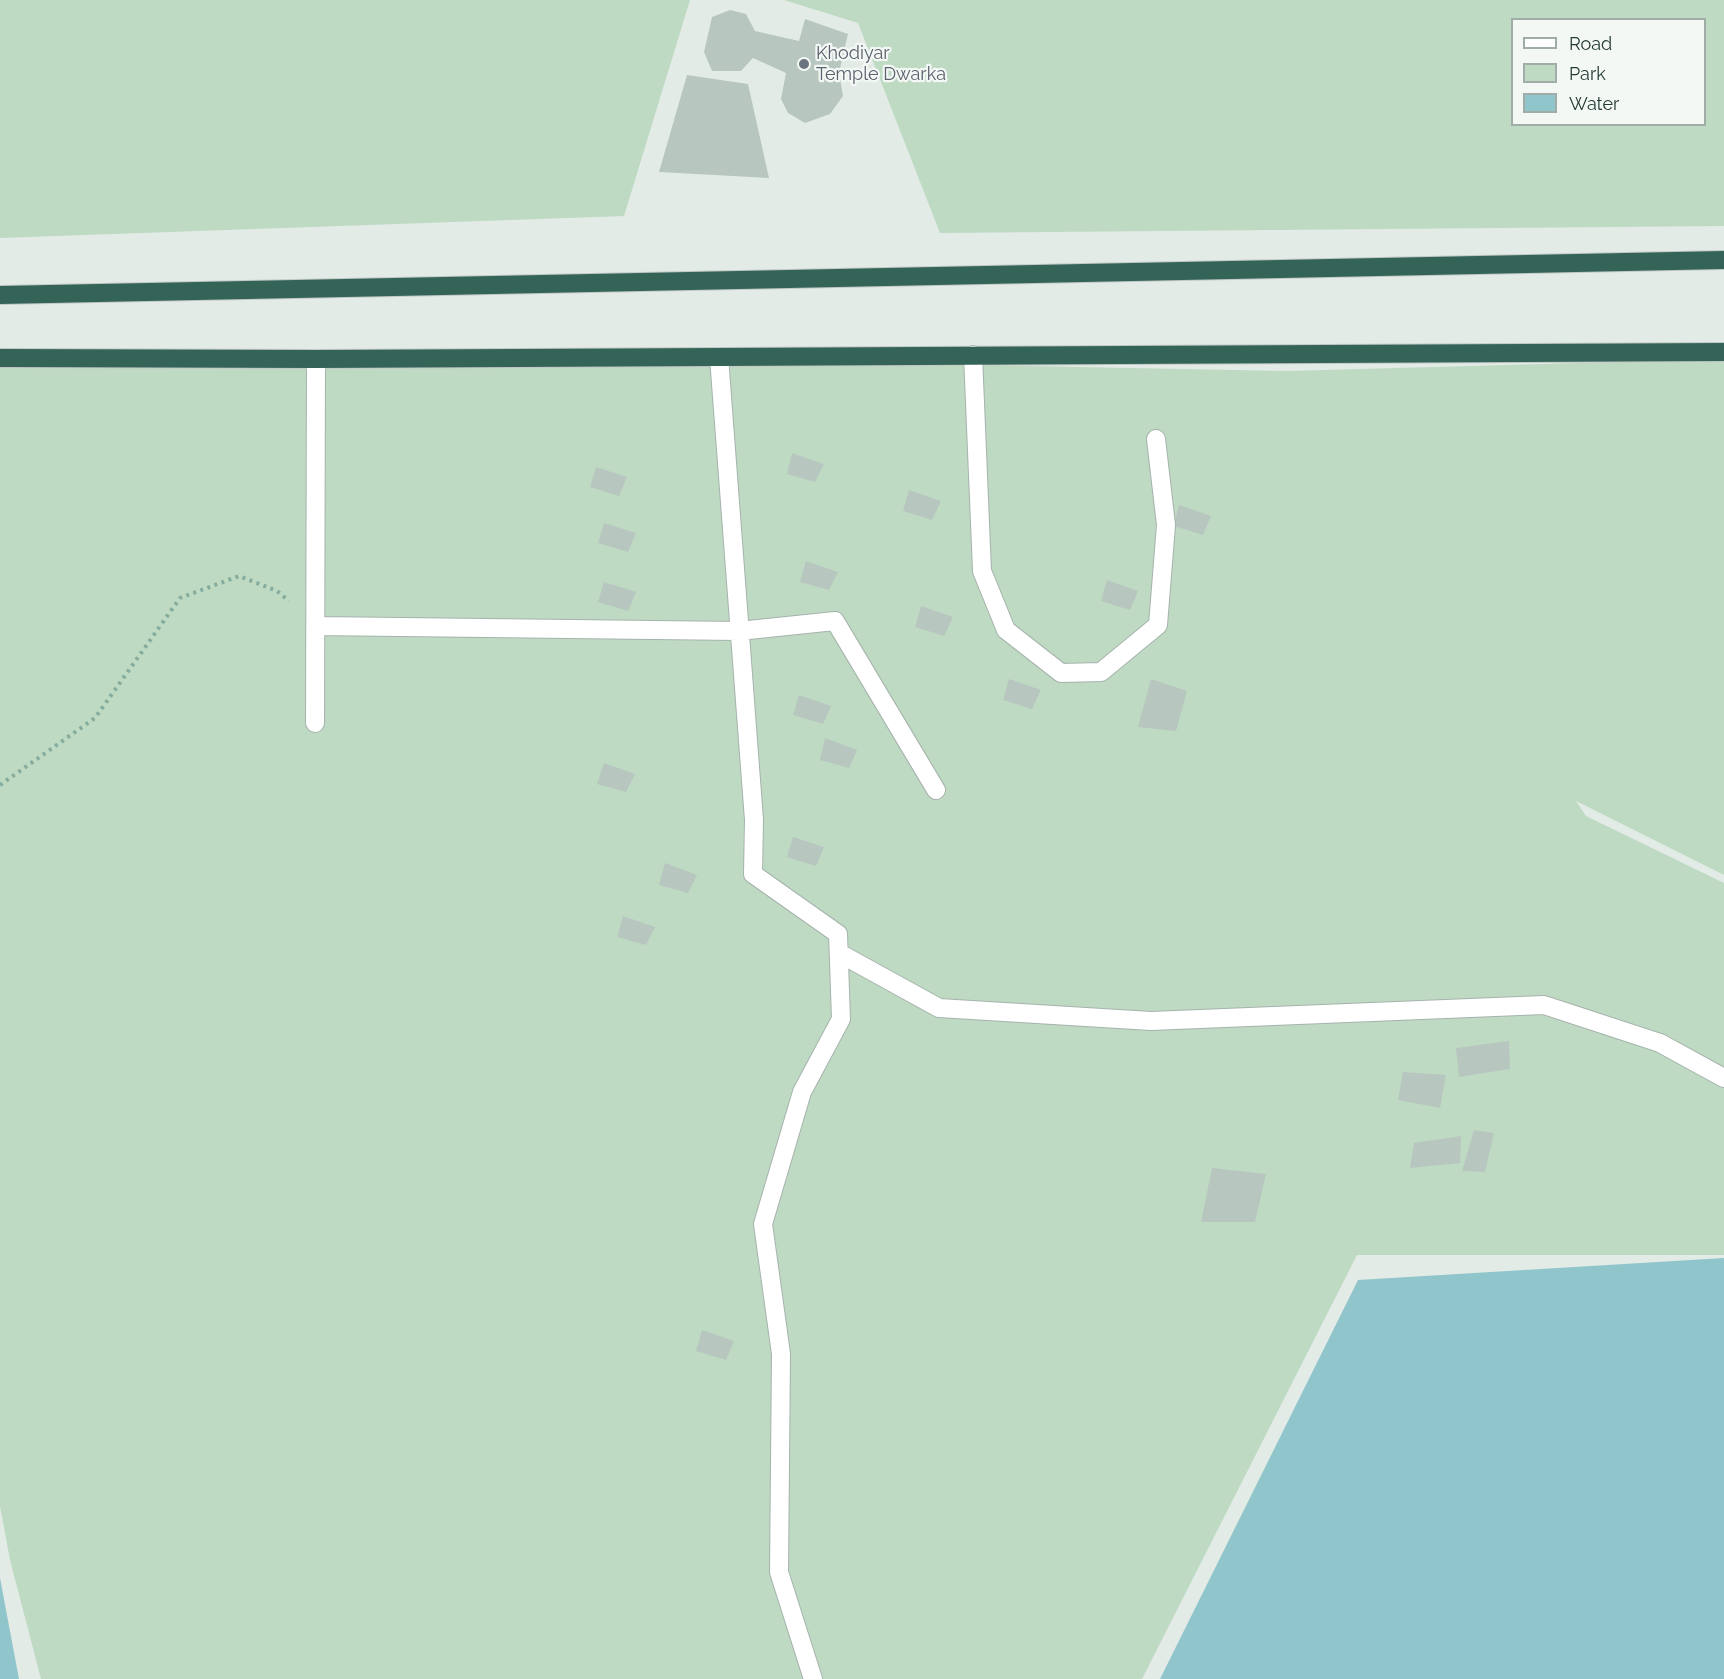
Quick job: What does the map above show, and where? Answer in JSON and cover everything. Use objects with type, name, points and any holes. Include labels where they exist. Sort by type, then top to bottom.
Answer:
[{"type":"highway","points":[[0,296],[1724,260]]},
{"type":"highway","points":[[0,358],[316,359],[1724,352]]},
{"type":"street","points":[[973,356],[982,571],[1006,630],[1061,674],[1101,672],[1158,625],[1166,525],[1156,439]]},
{"type":"street","points":[[719,357],[754,820],[753,874],[838,934],[841,1019],[802,1092],[763,1224],[781,1354],[778,1572],[813,1679]]},
{"type":"street","points":[[315,723],[316,359]]},
{"type":"street","points":[[316,626],[740,631],[835,621],[936,790]]},
{"type":"street","points":[[839,953],[939,1008],[1151,1021],[1544,1005],[1660,1043],[1724,1078]]},
{"type":"path","points":[[0,785],[95,718],[180,598],[239,576],[278,591],[316,626]]},
{"type":"green space","points":[[0,0],[690,0],[624,216],[0,238]]},
{"type":"green space","points":[[784,0],[1724,0],[1724,226],[940,233],[858,23]]},
{"type":"green space","points":[[0,357],[559,357],[1287,371],[1724,359],[1724,875],[1576,801],[1586,816],[1724,883],[1724,1255],[1357,1255],[1142,1679],[41,1679],[10,1560],[0,1506]]},
{"type":"water","points":[[1724,1258],[1724,1679],[1160,1679],[1358,1280]]},
{"type":"water","points":[[0,1578],[19,1679],[0,1679]]},
{"type":"building","name":"Khodiyar Temple Dwarka","points":[[730,10],[746,14],[755,31],[799,41],[805,19],[848,34],[839,73],[843,96],[830,114],[805,123],[788,113],[781,99],[786,73],[753,58],[741,71],[712,71],[704,52],[712,17]]},
{"type":"building","points":[[687,75],[748,84],[769,178],[659,172]]},
{"type":"building","points":[[792,453],[824,464],[815,482],[787,474]]},
{"type":"building","points":[[596,467],[627,477],[619,496],[590,487]]},
{"type":"building","points":[[909,490],[941,501],[932,520],[903,511]]},
{"type":"building","points":[[1179,505],[1211,516],[1203,535],[1174,526]]},
{"type":"building","points":[[604,523],[636,533],[628,552],[598,543]]},
{"type":"building","points":[[806,561],[838,572],[829,590],[800,582]]},
{"type":"building","points":[[1107,580],[1138,591],[1130,610],[1101,601]]},
{"type":"building","points":[[604,582],[636,592],[628,611],[598,602]]},
{"type":"building","points":[[921,606],[953,617],[944,636],[915,627]]},
{"type":"building","points":[[1009,679],[1041,690],[1032,709],[1003,700]]},
{"type":"building","points":[[1151,679],[1187,691],[1176,731],[1138,727]]},
{"type":"building","points":[[799,695],[831,706],[823,724],[793,715]]},
{"type":"building","points":[[825,738],[857,750],[849,768],[820,760]]},
{"type":"building","points":[[604,763],[635,774],[626,792],[597,784]]},
{"type":"building","points":[[793,837],[824,847],[816,866],[787,857]]},
{"type":"building","points":[[665,863],[697,875],[688,893],[659,885]]},
{"type":"building","points":[[623,916],[655,927],[646,945],[617,937]]},
{"type":"building","points":[[1509,1041],[1510,1069],[1459,1077],[1456,1048]]},
{"type":"building","points":[[1403,1072],[1446,1075],[1440,1108],[1398,1100]]},
{"type":"building","points":[[1474,1130],[1494,1133],[1485,1172],[1462,1171]]},
{"type":"building","points":[[1461,1136],[1460,1163],[1410,1168],[1414,1143]]},
{"type":"building","points":[[1212,1168],[1266,1174],[1255,1222],[1201,1222]]},
{"type":"building","points":[[702,1330],[734,1341],[726,1360],[696,1351]]},
{"type":"place","name":"Khodiyar Temple Dwarka","points":[[804,64]]}]
